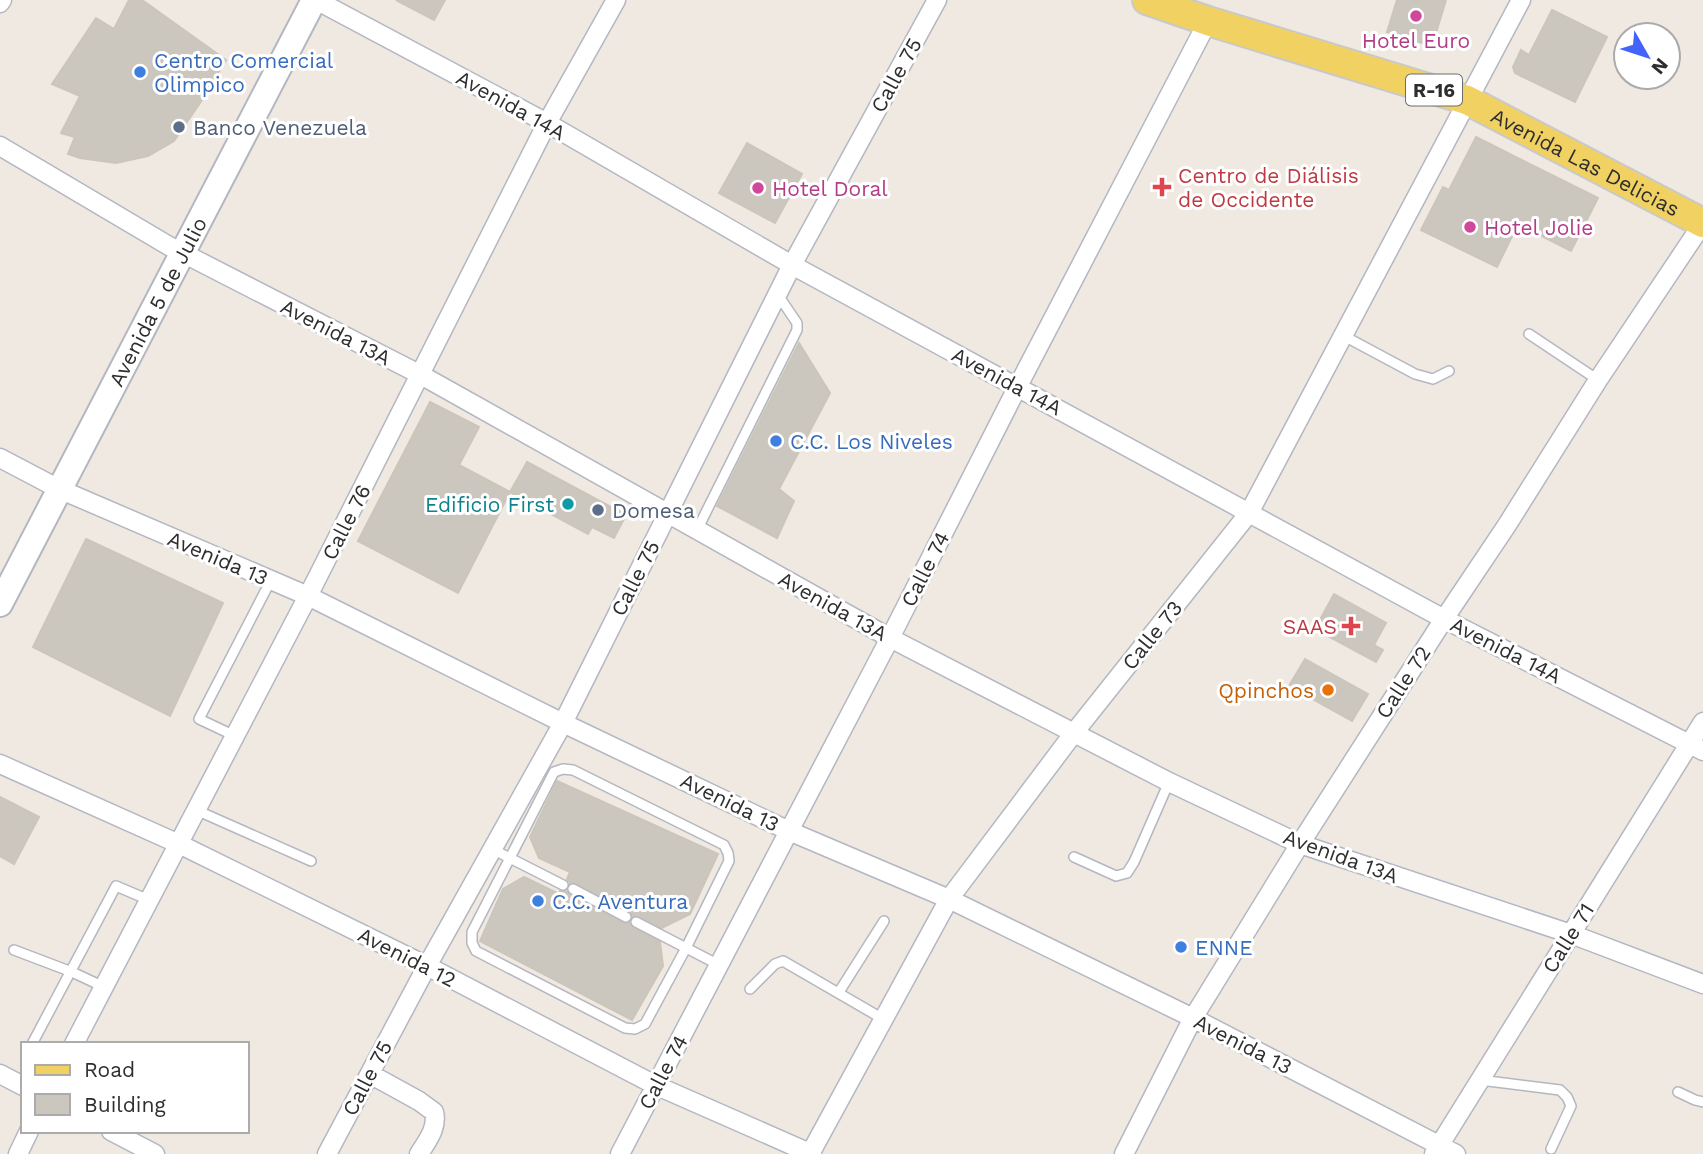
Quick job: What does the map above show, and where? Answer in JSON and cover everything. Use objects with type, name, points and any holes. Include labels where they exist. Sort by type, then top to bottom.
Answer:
[{"type":"main road","name":"Avenida 5 de Julio","points":[[0,604],[53,485],[175,250],[297,0]]},
{"type":"main road","name":"Avenida 5 de Julio","points":[[175,250],[315,0]]},
{"type":"main road","name":"Avenida Las Delicias","points":[[1147,0],[1205,10],[1475,96],[1703,223]]},
{"type":"main road","name":"R-16","points":[[1475,96],[1703,205]]},
{"type":"main road","name":"Avenida 5 de Julio","points":[[0,571],[53,485]]},
{"type":"street","name":"Avenida 14A","points":[[315,0],[547,123],[792,265],[1444,619],[1696,747]]},
{"type":"street","name":"Calle 76","points":[[75,1042],[308,596],[547,123],[616,0]]},
{"type":"street","name":"Calle 75","points":[[327,1154],[427,966],[563,723],[792,265],[937,0]]},
{"type":"street","points":[[1475,96],[1521,0]]},
{"type":"street","points":[[1475,96],[1533,0]]},
{"type":"street","name":"Calle 74","points":[[620,1154],[890,638],[1205,10]]},
{"type":"street","name":"Calle 73","points":[[811,1154],[949,899],[1073,733],[1249,513],[1475,96]]},
{"type":"street","name":"Avenida 13A","points":[[0,146],[175,250],[421,375],[890,638],[1169,782],[1300,844],[1571,934],[1703,984]]},
{"type":"street","name":"Calle 72","points":[[1124,1154],[1193,1018],[1300,844],[1598,380],[1703,223]]},
{"type":"street","name":"Avenida 13","points":[[0,458],[53,485],[308,596],[563,723],[789,831],[949,899],[1193,1018],[1436,1150],[1456,1154]]},
{"type":"street","name":"Calle 71","points":[[1436,1150],[1571,934],[1696,747],[1703,722]]},
{"type":"street","name":"Avenida 12","points":[[0,764],[179,844],[427,966],[655,1085],[811,1154]]},
{"type":"street","points":[[0,1074],[21,1085]]},
{"type":"street","points":[[370,1074],[434,1112],[434,1128],[419,1154]]},
{"type":"street","points":[[18,1154],[28,1133]]},
{"type":"street","points":[[115,1133],[155,1154]]},
{"type":"lane","points":[[697,530],[797,330],[797,323],[778,293]]},
{"type":"lane","points":[[1529,334],[1598,380]]},
{"type":"lane","points":[[1344,335],[1415,374],[1433,379],[1449,371]]},
{"type":"lane","points":[[235,736],[199,719],[271,580]]},
{"type":"lane","points":[[563,769],[573,770],[724,845],[729,861],[645,1024],[635,1029],[625,1028],[475,951],[472,932],[510,858],[554,772],[563,769]]},
{"type":"lane","points":[[1074,857],[1116,876],[1127,873],[1169,782]]},
{"type":"lane","points":[[196,810],[311,861]]},
{"type":"lane","points":[[492,849],[626,917]]},
{"type":"lane","points":[[34,1042],[116,886],[149,901]]},
{"type":"lane","points":[[838,992],[884,921]]},
{"type":"lane","points":[[636,922],[719,965]]},
{"type":"lane","points":[[14,950],[104,987]]},
{"type":"lane","points":[[750,989],[775,964],[783,961],[883,1019]]},
{"type":"lane","points":[[1480,1080],[1560,1090],[1571,1107],[1551,1149]]},
{"type":"lane","points":[[1678,1091],[1703,1102]]},
{"type":"building","name":"Centro Comercial Olimpico","points":[[129,0],[142,0],[226,60],[174,141],[148,156],[116,163],[68,154],[75,137],[61,133],[80,96],[52,84],[96,18],[114,29]]},
{"type":"building","points":[[396,0],[445,0],[434,20]]},
{"type":"building","name":"Hotel Euro","points":[[1397,0],[1446,0],[1432,46],[1387,32]]},
{"type":"building","points":[[1552,10],[1607,37],[1575,102],[1515,73],[1513,67],[1521,50],[1529,55]]},
{"type":"building","points":[[1476,137],[1598,198],[1571,251],[1518,224],[1497,267],[1421,230],[1443,187],[1449,190]]},
{"type":"building","name":"Hotel Doral","points":[[747,143],[802,174],[775,223],[719,193]]},
{"type":"building","name":"C.C. Los Niveles","points":[[799,343],[830,393],[779,489],[794,501],[777,538],[717,506]]},
{"type":"building","points":[[430,402],[479,427],[459,465],[510,492],[458,593],[358,541]]},
{"type":"building","name":"Edificio First","points":[[527,462],[626,515],[614,538],[592,527],[588,534],[510,492]]},
{"type":"building","points":[[86,539],[223,603],[170,716],[33,647]]},
{"type":"building","name":"SAAS","points":[[1334,594],[1386,623],[1374,645],[1383,650],[1376,662],[1315,629]]},
{"type":"building","name":"Qpinchos","points":[[1305,659],[1368,694],[1352,721],[1289,686]]},
{"type":"building","points":[[557,781],[718,854],[690,914],[662,928],[639,916],[633,916],[629,911],[576,883],[570,883],[567,879],[570,872],[539,858],[530,837]]},
{"type":"building","points":[[0,797],[39,817],[14,864],[0,856]]},
{"type":"building","points":[[524,877],[559,894],[560,891],[566,891],[660,942],[663,966],[632,1020],[480,941],[503,889]]},
{"type":"place","name":"Hotel Euro","points":[[1416,16]]},
{"type":"place","name":"Centro Comercial Olimpico","points":[[140,72]]},
{"type":"place","name":"Banco Venezuela","points":[[179,127]]},
{"type":"place","name":"Centro de Diálisis de Occidente","points":[[1162,187]]},
{"type":"place","name":"Hotel Doral","points":[[758,188]]},
{"type":"place","name":"Hotel Jolie","points":[[1470,227]]},
{"type":"place","name":"C.C. Los Niveles","points":[[776,441]]},
{"type":"place","name":"Edificio First","points":[[568,504]]},
{"type":"place","name":"Domesa","points":[[598,510]]},
{"type":"place","name":"SAAS","points":[[1351,626]]},
{"type":"place","name":"Qpinchos","points":[[1328,690]]},
{"type":"place","name":"C.C. Aventura","points":[[538,901]]},
{"type":"place","name":"ENNE","points":[[1181,947]]}]
